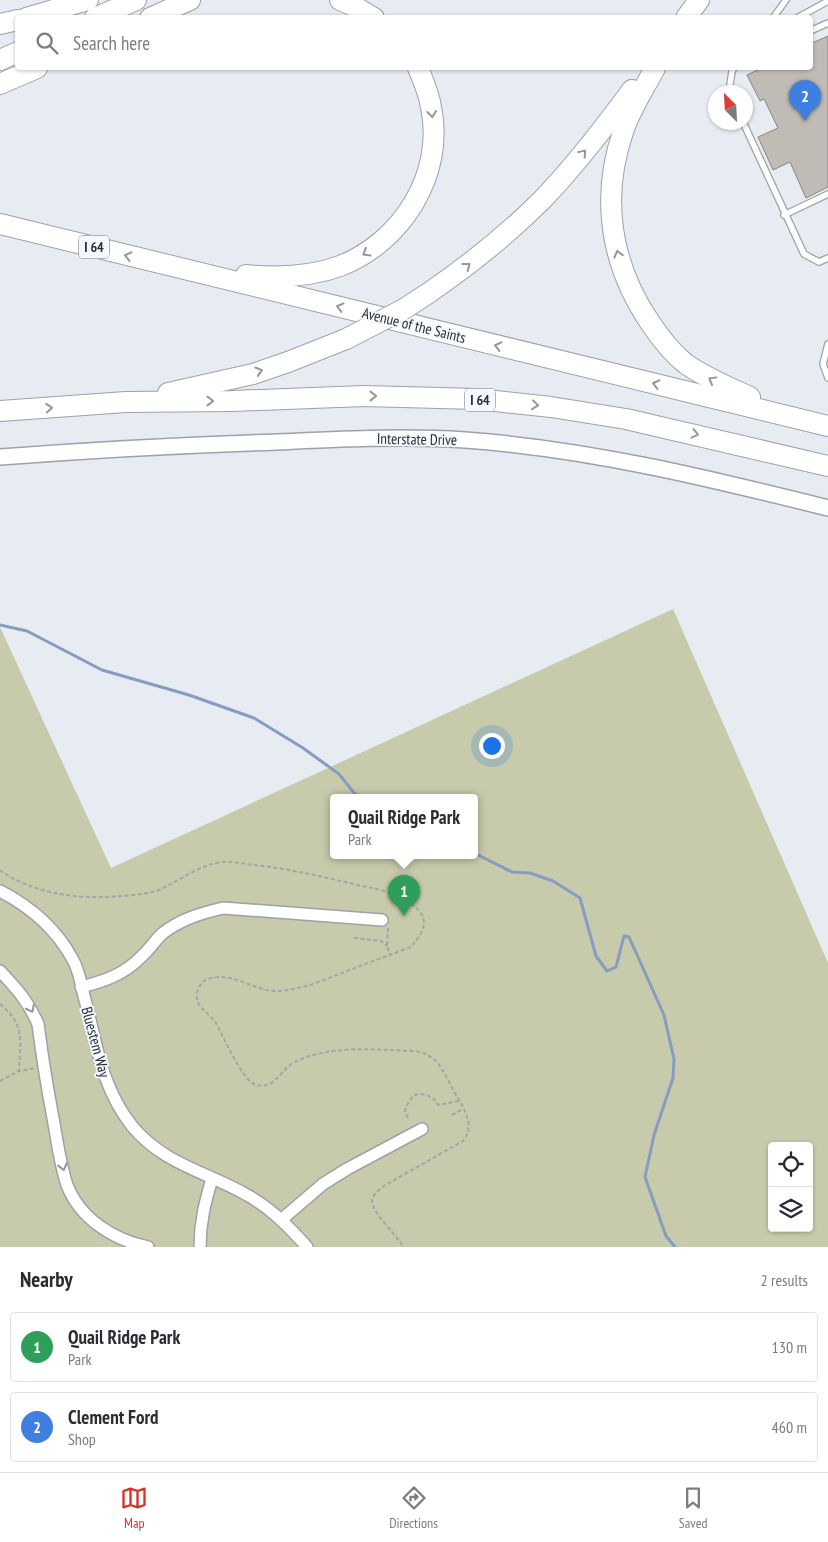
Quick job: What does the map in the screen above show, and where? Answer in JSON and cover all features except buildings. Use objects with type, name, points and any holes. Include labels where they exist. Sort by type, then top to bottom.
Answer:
[{"type":"highway","points":[[36,15],[88,0]]},
{"type":"highway","points":[[102,15],[136,0]]},
{"type":"highway","points":[[340,0],[369,15]]},
{"type":"highway","points":[[688,15],[699,0]]},
{"type":"highway","points":[[157,15],[191,1]]},
{"type":"highway","points":[[0,24],[15,21]]},
{"type":"highway","points":[[0,60],[15,53]]},
{"type":"highway","points":[[0,84],[32,70]]},
{"type":"highway","points":[[175,267],[258,276],[300,276],[340,266],[358,257],[387,237],[405,217],[420,194],[430,162],[433,125],[432,108],[426,86],[419,70]]},
{"type":"highway","points":[[126,402],[253,374],[346,339],[404,309],[487,250],[542,200],[591,144],[647,70]]},
{"type":"highway","points":[[654,70],[623,131],[611,189],[612,222],[616,252],[626,279],[640,308],[663,341],[685,363],[713,381],[805,420]]},
{"type":"highway","name":"Avenue of the Saints","points":[[0,224],[828,426]]},
{"type":"highway","name":"I 64","points":[[0,411],[126,402],[232,401],[364,396],[477,399],[561,408],[626,419],[828,466]]},
{"type":"main road","name":"Interstate Drive","points":[[0,457],[165,446],[289,441],[406,438],[467,440],[614,458],[828,508]]},
{"type":"street","name":"Bluestem Way","points":[[0,891],[20,901],[42,918],[74,961],[100,1065],[118,1104],[132,1126],[155,1149],[189,1169],[248,1195],[272,1211],[307,1247]]},
{"type":"street","points":[[81,987],[105,982],[126,971],[142,957],[162,934],[181,921],[202,913],[224,908],[382,920]]},
{"type":"street","points":[[0,972],[20,991],[31,1007],[38,1024],[60,1155],[67,1184],[73,1197],[89,1217],[108,1232],[148,1247]]},
{"type":"street","points":[[281,1220],[322,1184],[422,1129]]},
{"type":"street","points":[[200,1247],[200,1226],[203,1207],[212,1179]]},
{"type":"lane","points":[[775,15],[786,0]]},
{"type":"lane","points":[[802,15],[828,1]]},
{"type":"lane","points":[[813,30],[828,23]]},
{"type":"lane","points":[[731,85],[733,70]]},
{"type":"lane","points":[[747,130],[804,254],[819,262],[828,258]]},
{"type":"lane","points":[[784,214],[828,194]]},
{"type":"lane","points":[[828,344],[824,364],[828,378]]},
{"type":"path","points":[[0,870],[23,883],[52,892],[73,897],[93,897],[160,890],[189,873],[223,862],[274,867],[374,888],[392,894],[418,910],[424,918],[424,928],[418,938],[411,947],[390,955],[294,989],[273,991],[222,977],[209,978],[201,983],[197,994],[197,1003],[215,1022],[248,1080],[256,1085],[264,1086],[273,1083],[292,1064],[315,1055],[360,1049],[423,1052],[437,1061],[464,1109],[470,1124],[468,1136],[464,1142],[382,1187],[372,1199],[373,1209],[403,1247]]},
{"type":"path","points":[[382,920],[388,921],[387,946],[390,955]]},
{"type":"path","points":[[354,938],[381,941],[387,946]]},
{"type":"path","points":[[0,1004],[11,1013],[20,1028],[19,1071]]},
{"type":"path","points":[[0,1081],[19,1071],[44,1066]]},
{"type":"path","points":[[408,1118],[405,1111],[407,1103],[416,1094],[422,1093],[435,1099],[438,1105],[459,1101]]},
{"type":"path","points":[[452,1115],[464,1109]]},
{"type":"green space","points":[[673,609],[828,963],[828,1247],[0,1247],[0,627],[111,868]]},
{"type":"waterway","points":[[0,625],[27,631],[102,670],[189,695],[254,718],[303,748],[339,774],[355,794]]},
{"type":"waterway","points":[[478,855],[512,872],[530,873],[553,881],[580,898],[596,956],[607,971],[616,967],[624,936],[629,937],[664,1015],[674,1059],[673,1078],[654,1135],[645,1177],[666,1236],[675,1247]]},
{"type":"place","name":"Clement Ford","points":[[805,121]]},
{"type":"place","name":"Quail Ridge Park","points":[[404,916]]}]
